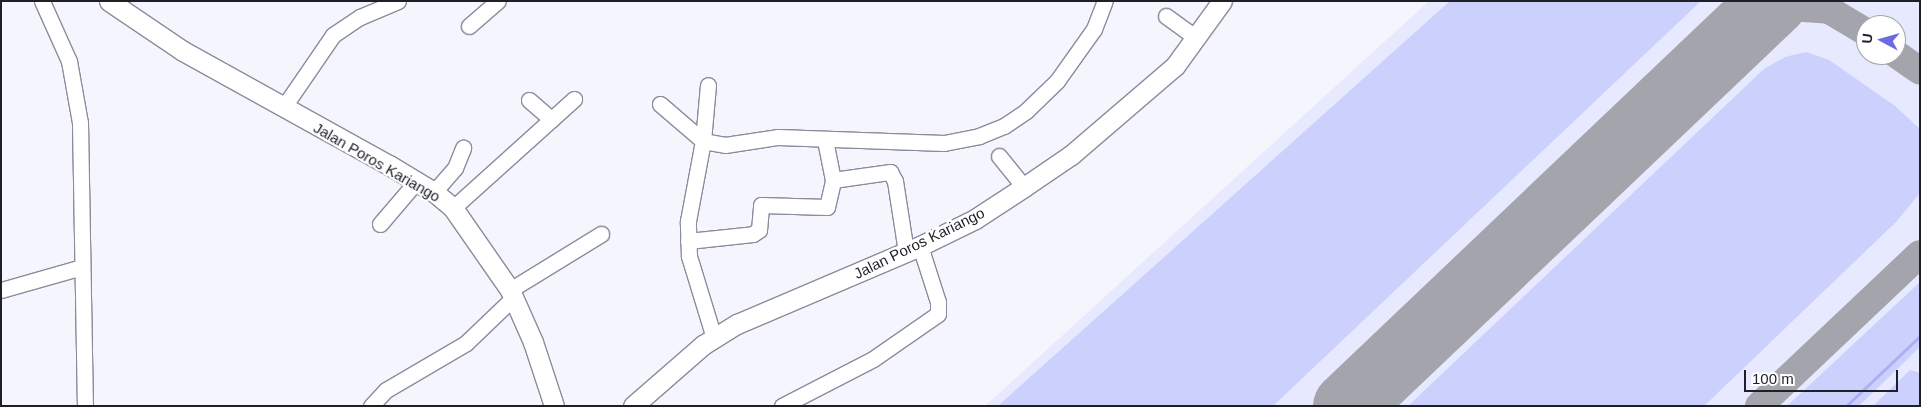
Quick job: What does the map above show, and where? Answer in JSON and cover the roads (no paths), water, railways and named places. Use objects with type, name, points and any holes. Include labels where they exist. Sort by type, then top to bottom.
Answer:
[{"type":"main road","name":"Jalan Poros Kariango","points":[[109,1],[183,51],[434,192],[454,208],[512,294],[554,406]]},
{"type":"main road","name":"Jalan Poros Kariango","points":[[633,406],[714,338],[737,324],[913,249],[975,219],[1071,155],[1175,66],[1222,1]]},
{"type":"street","points":[[42,1],[69,61],[76,91],[80,123],[85,406]]},
{"type":"street","points":[[283,108],[333,35],[360,17],[398,1]]},
{"type":"street","points":[[469,26],[498,1]]},
{"type":"street","points":[[660,104],[703,141],[719,145],[778,137],[944,143],[979,136],[1004,126],[1026,111],[1057,82],[1094,29],[1105,1]]},
{"type":"street","points":[[1166,16],[1196,38]]},
{"type":"street","points":[[708,86],[703,141],[688,221],[688,241],[690,268],[714,338]]},
{"type":"street","points":[[454,208],[574,99]]},
{"type":"street","points":[[529,100],[552,120]]},
{"type":"street","points":[[688,241],[753,234],[759,230],[761,206],[787,203],[827,207],[833,180],[825,140]]},
{"type":"street","points":[[434,192],[455,168],[463,148]]},
{"type":"street","points":[[999,156],[1024,187]]},
{"type":"street","points":[[782,406],[874,359],[938,314],[938,302],[913,249],[895,181],[890,172],[833,180]]},
{"type":"street","points":[[380,224],[416,182]]},
{"type":"street","points":[[371,406],[386,390],[466,343],[512,294],[601,234]]},
{"type":"street","points":[[1,290],[82,267]]},
{"type":"waterway","points":[[1846,406],[1920,336]]}]
